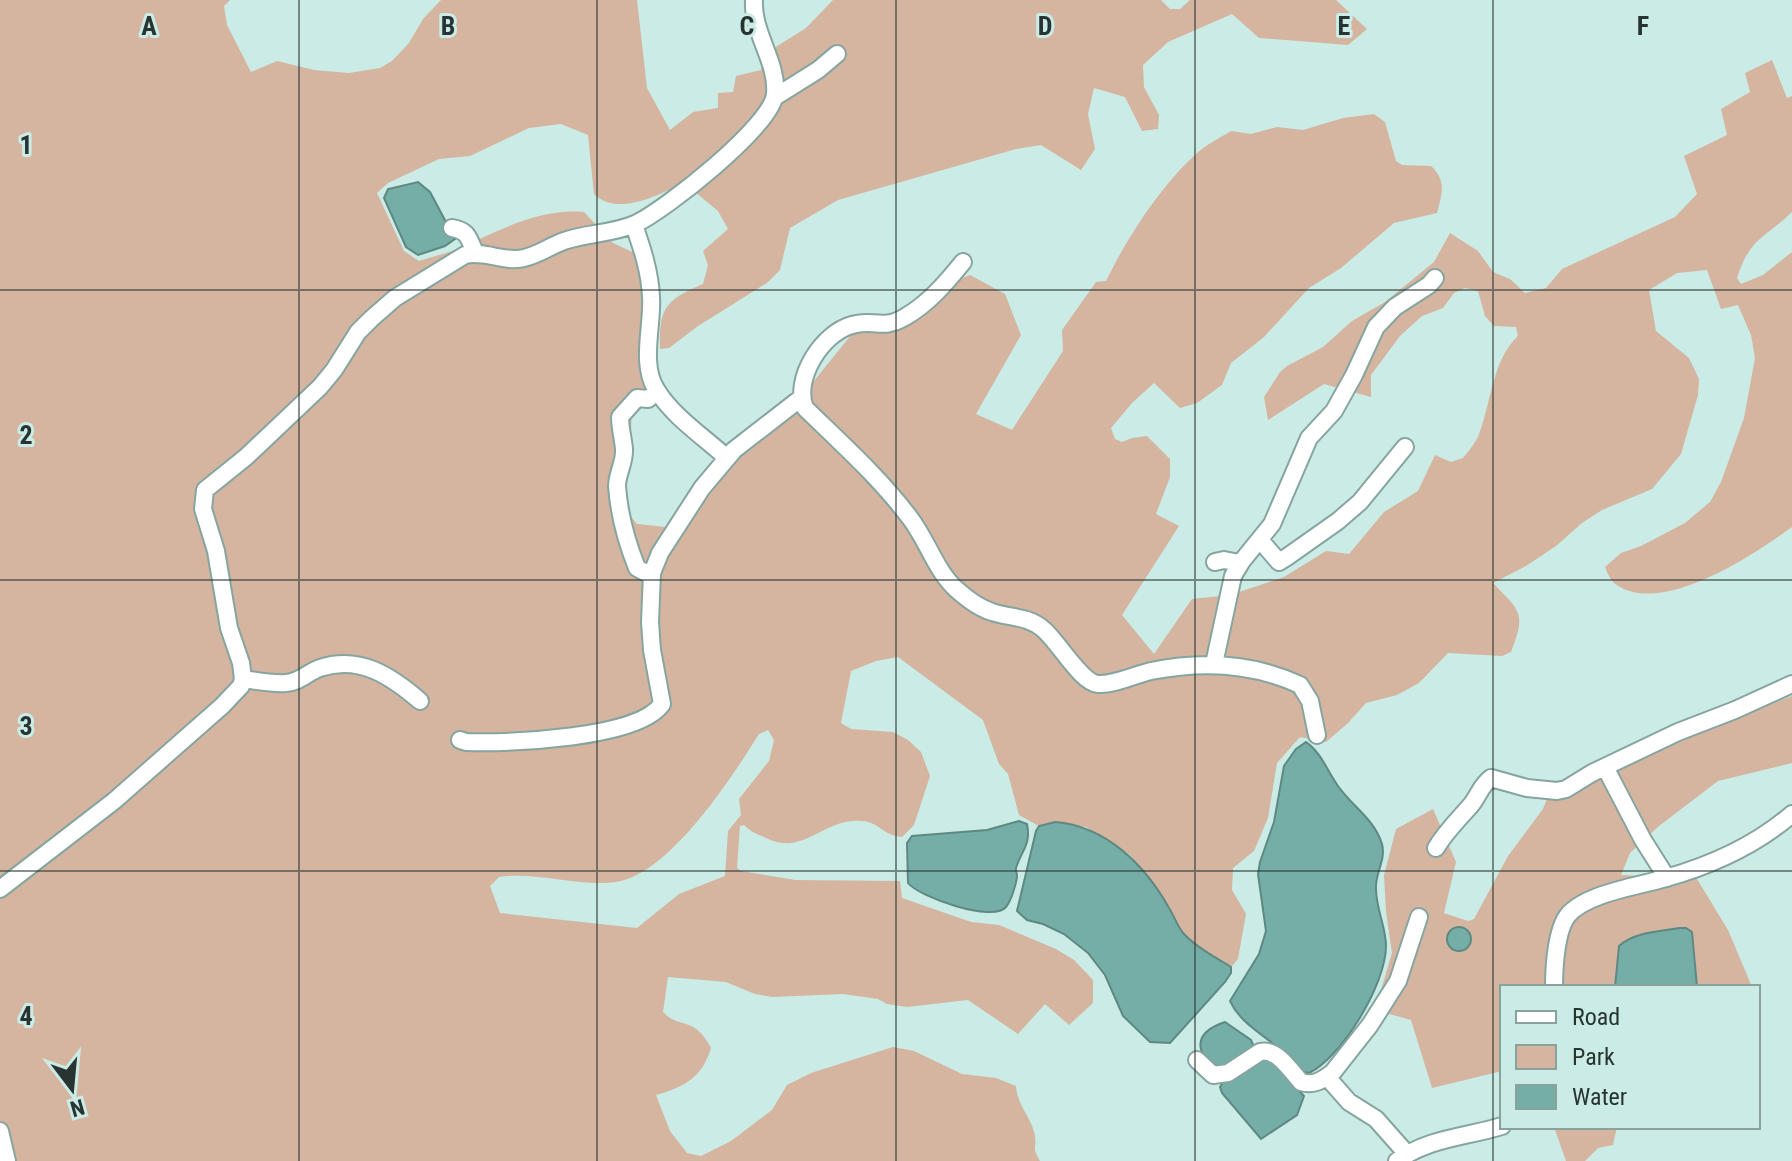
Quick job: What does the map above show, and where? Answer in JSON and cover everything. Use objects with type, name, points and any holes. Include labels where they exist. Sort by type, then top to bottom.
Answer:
[{"type":"street","points":[[0,889],[114,801],[235,694],[243,679],[223,600],[216,551],[203,509],[205,490],[246,457],[320,387],[358,332],[382,309],[452,262],[475,252],[513,259],[525,258],[565,241],[634,225],[691,187],[744,140],[775,97],[774,76],[757,24],[754,0]]},
{"type":"street","points":[[775,97],[837,54]]},
{"type":"street","points":[[634,225],[652,298],[649,356],[657,391],[727,458]]},
{"type":"street","points":[[452,228],[468,234],[475,252]]},
{"type":"street","points":[[963,262],[924,305],[904,318],[889,325],[848,325],[833,336],[816,355],[802,384],[801,398],[805,408],[879,480],[924,537],[946,578],[956,589],[990,612],[1029,620],[1041,626],[1057,641],[1085,678],[1098,684],[1152,671],[1214,664],[1253,669],[1300,685],[1310,701],[1317,735]]},
{"type":"street","points":[[1214,664],[1229,591],[1240,563],[1272,524],[1309,438],[1334,411],[1376,327],[1395,307],[1435,278]]},
{"type":"street","points":[[652,576],[637,568],[629,548],[617,482],[624,448],[620,417],[637,398],[648,399],[657,391]]},
{"type":"street","points":[[460,740],[531,742],[632,724],[657,711],[662,704],[651,636],[652,576],[660,553],[677,523],[727,458],[801,398]]},
{"type":"street","points":[[1260,540],[1279,562],[1287,557],[1360,502],[1405,447]]},
{"type":"street","points":[[1215,562],[1240,563]]},
{"type":"street","points":[[243,679],[286,683],[297,681],[319,668],[359,665],[390,676],[420,701]]},
{"type":"street","points":[[1436,848],[1487,780],[1497,777],[1527,788],[1557,791],[1678,732],[1792,684]]},
{"type":"street","points":[[1605,767],[1643,840],[1667,878]]},
{"type":"street","points":[[1554,985],[1559,939],[1569,914],[1581,905],[1616,891],[1711,863],[1773,830],[1792,814]]},
{"type":"street","points":[[1197,1060],[1213,1075],[1221,1075],[1267,1050],[1301,1082],[1318,1082],[1327,1077],[1384,1006],[1398,981],[1419,917]]},
{"type":"street","points":[[1327,1077],[1349,1102],[1376,1119],[1412,1156],[1441,1140],[1500,1126]]},
{"type":"street","points":[[0,1131],[7,1161]]},
{"type":"green space","points":[[0,0],[230,0],[224,6],[227,25],[251,72],[277,61],[314,70],[349,73],[380,68],[392,61],[441,0],[637,0],[647,88],[670,130],[693,112],[718,108],[718,93],[733,92],[736,76],[761,70],[763,55],[806,28],[833,0],[1161,0],[1170,9],[1180,9],[1190,0],[1336,0],[1367,29],[1348,45],[1259,38],[1232,14],[1168,42],[1143,65],[1144,87],[1159,115],[1158,129],[1142,131],[1125,97],[1094,88],[1088,114],[1095,149],[1081,170],[1041,145],[1016,149],[838,200],[790,228],[780,270],[767,283],[669,348],[660,349],[663,315],[672,301],[703,284],[708,265],[703,251],[728,229],[718,211],[683,182],[638,202],[614,204],[603,201],[594,194],[588,135],[561,124],[529,128],[470,156],[439,159],[388,183],[377,193],[404,251],[419,261],[460,248],[520,222],[568,212],[584,212],[613,243],[641,256],[649,391],[632,411],[629,467],[618,500],[637,524],[685,529],[731,465],[793,407],[851,335],[898,313],[936,288],[970,275],[1005,294],[1021,335],[976,414],[1012,430],[1063,351],[1062,330],[1096,282],[1106,281],[1157,198],[1199,151],[1231,131],[1251,134],[1277,127],[1303,130],[1343,118],[1374,114],[1385,122],[1396,161],[1402,165],[1431,166],[1436,172],[1442,188],[1437,213],[1394,223],[1341,268],[1309,288],[1264,337],[1231,363],[1222,385],[1197,403],[1180,408],[1154,383],[1111,428],[1115,439],[1122,442],[1147,436],[1170,459],[1170,477],[1156,514],[1179,526],[1122,615],[1154,654],[1192,599],[1230,595],[1284,577],[1326,551],[1349,554],[1384,512],[1418,491],[1435,455],[1451,462],[1463,458],[1478,437],[1497,370],[1509,346],[1518,336],[1516,327],[1494,326],[1485,316],[1478,291],[1465,288],[1454,293],[1443,308],[1422,316],[1400,336],[1371,375],[1371,397],[1324,384],[1268,420],[1264,397],[1280,372],[1323,347],[1352,321],[1385,302],[1434,262],[1450,233],[1478,251],[1493,272],[1510,279],[1525,293],[1546,288],[1562,269],[1675,217],[1697,194],[1684,156],[1727,135],[1721,109],[1750,92],[1745,73],[1772,60],[1787,98],[1792,96],[1792,212],[1753,246],[1737,278],[1741,284],[1763,275],[1792,252],[1792,527],[1731,566],[1680,588],[1656,593],[1633,592],[1614,583],[1605,567],[1621,553],[1685,523],[1710,502],[1721,482],[1744,418],[1755,358],[1751,335],[1738,305],[1721,309],[1707,270],[1677,273],[1649,290],[1656,331],[1689,358],[1699,379],[1698,395],[1681,454],[1652,489],[1602,510],[1556,546],[1493,583],[1518,614],[1518,629],[1511,652],[1502,656],[1448,653],[1419,683],[1397,695],[1366,703],[1326,742],[1300,737],[1277,763],[1268,818],[1254,851],[1233,868],[1232,890],[1246,914],[1238,959],[1231,967],[1193,943],[1182,932],[1167,904],[1130,855],[1086,827],[1039,826],[1019,815],[1008,774],[999,764],[983,720],[898,657],[876,661],[851,671],[841,723],[851,729],[893,732],[921,752],[930,776],[914,825],[902,837],[889,834],[868,822],[849,821],[792,843],[779,843],[744,825],[740,826],[737,868],[741,871],[795,880],[900,881],[902,898],[971,922],[999,925],[1074,960],[1093,980],[1093,1003],[1069,1025],[1045,1004],[1018,1034],[968,1000],[907,1007],[843,994],[772,997],[755,994],[726,982],[668,977],[663,1012],[699,1031],[711,1048],[703,1067],[691,1080],[656,1095],[670,1131],[687,1153],[701,1156],[731,1141],[772,1110],[787,1085],[811,1073],[893,1047],[914,1051],[962,1074],[996,1078],[1016,1086],[1033,1129],[1035,1150],[1040,1161],[0,1161]],"holes":[[[768,730],[774,740],[769,761],[739,799],[741,815],[728,831],[725,876],[679,894],[637,928],[500,913],[490,886],[499,877],[527,876],[602,883],[637,875],[657,862],[698,821],[759,734]]]},
{"type":"green space","points":[[1792,696],[1792,763],[1718,781],[1659,826],[1630,853],[1621,875],[1697,879],[1728,930],[1751,985],[1500,985],[1500,1071],[1432,1088],[1411,1020],[1375,1010],[1392,953],[1384,875],[1396,829],[1433,809],[1456,862],[1444,913],[1468,921],[1474,919],[1508,856],[1543,809],[1548,796],[1653,750]]},
{"type":"green space","points":[[1555,1129],[1617,1129],[1613,1145],[1598,1148],[1585,1161],[1566,1161]]},
{"type":"water","points":[[418,182],[430,192],[455,239],[445,246],[418,255],[406,247],[384,198],[388,189]]},
{"type":"water","points":[[1306,742],[1379,835],[1383,855],[1376,894],[1386,946],[1379,980],[1360,1018],[1335,1052],[1309,1073],[1247,1024],[1230,1001],[1259,954],[1266,931],[1258,874],[1260,862],[1274,822],[1284,766],[1296,749]]},
{"type":"water","points":[[1019,821],[1027,824],[1026,846],[1016,867],[1017,877],[1010,901],[999,911],[956,906],[926,895],[908,883],[907,843],[912,836],[987,830]]},
{"type":"water","points":[[1055,822],[1091,831],[1122,850],[1148,877],[1185,935],[1231,967],[1225,982],[1170,1043],[1150,1042],[1123,1016],[1105,975],[1088,953],[1064,934],[1027,920],[1017,911],[1036,831],[1039,826]]},
{"type":"water","points":[[1459,927],[1470,934],[1471,939],[1464,950],[1459,951],[1448,944],[1447,939],[1454,928]]},
{"type":"water","points":[[1686,928],[1692,932],[1697,985],[1615,985],[1619,946],[1656,931]]},
{"type":"water","points":[[1225,1022],[1251,1040],[1254,1047],[1233,1063],[1216,1069],[1203,1055],[1201,1042],[1208,1031]]},
{"type":"water","points":[[1267,1056],[1304,1096],[1297,1115],[1261,1139],[1220,1087],[1223,1082]]}]
